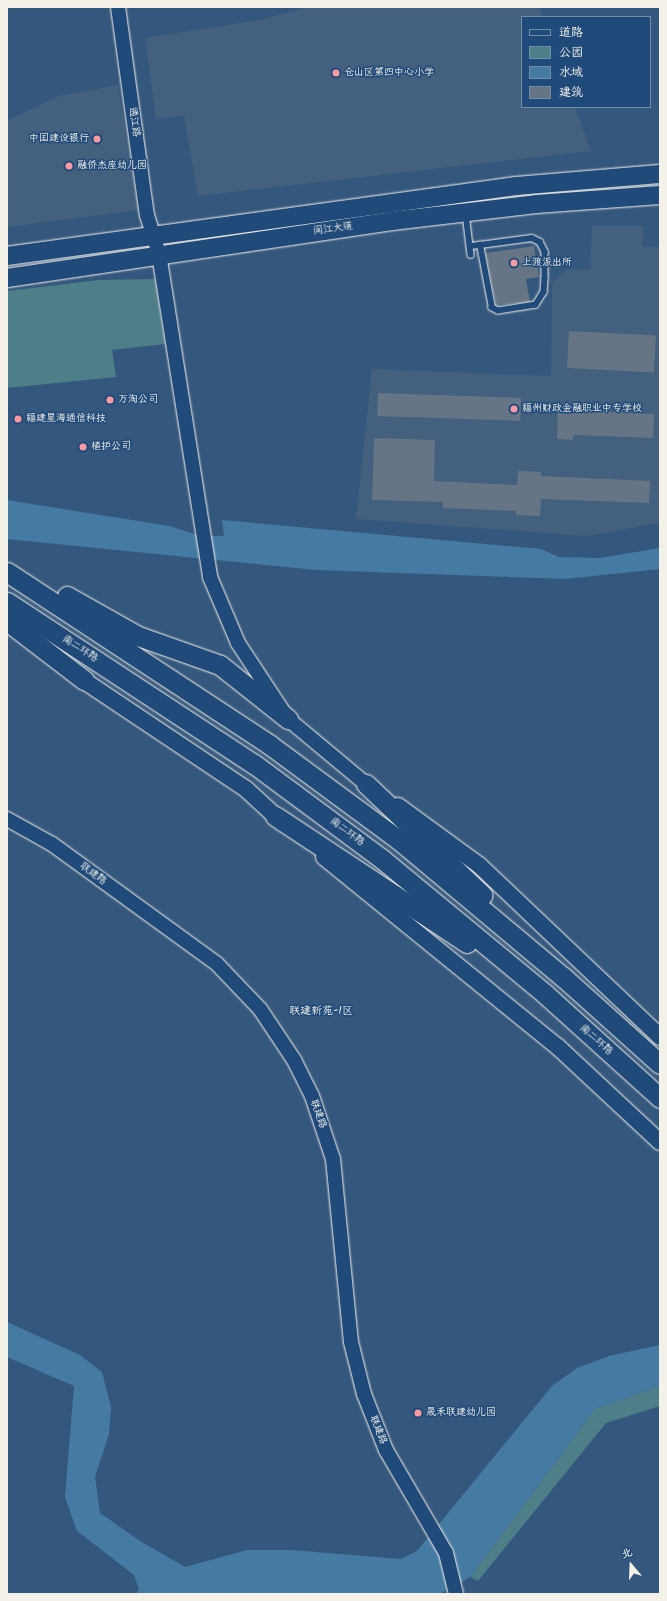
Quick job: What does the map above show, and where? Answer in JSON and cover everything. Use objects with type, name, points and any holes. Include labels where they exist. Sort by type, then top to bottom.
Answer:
[{"type":"highway","points":[[7,563],[138,636],[220,665],[288,719]]},
{"type":"highway","points":[[7,572],[270,745],[399,840],[563,977],[660,1064]]},
{"type":"highway","name":"南二环路","points":[[7,602],[254,764],[382,859],[545,994],[660,1098]]},
{"type":"highway","points":[[7,621],[84,680]]},
{"type":"highway","points":[[366,784],[563,977]]},
{"type":"highway","points":[[274,816],[545,994]]},
{"type":"main road","name":"闽江大道","points":[[7,256],[516,186],[660,174]]},
{"type":"main road","name":"闽江大道","points":[[7,278],[159,254],[466,212],[660,195]]},
{"type":"main road","points":[[7,632],[84,680],[247,790],[274,816],[558,1047],[660,1142]]},
{"type":"main road","points":[[366,784],[479,864],[660,1037]]},
{"type":"street","name":"通江路","points":[[118,7],[152,236],[159,254],[201,536],[205,559],[216,594],[238,643],[288,719],[366,784]]},
{"type":"street","name":"联建路","points":[[7,819],[52,844],[206,955],[246,992],[290,1054],[312,1096],[333,1159],[351,1342],[364,1394],[380,1439],[431,1531],[446,1553],[456,1590]]},
{"type":"lane","points":[[466,212],[471,255]]},
{"type":"lane","points":[[470,246],[532,238],[540,242],[545,252],[545,278],[544,292],[536,305],[498,311],[492,308],[480,245]]},
{"type":"shaded area","name":"仓山区第四中心小学","points":[[308,7],[539,7],[543,16],[521,16],[521,108],[575,108],[591,151],[198,196],[184,116],[156,119],[145,38],[259,20]]},
{"type":"shaded area","name":"融侨杰座幼儿园","points":[[118,85],[139,210],[7,227],[7,121],[58,96]]},
{"type":"shaded area","name":"福州财政金融职业中专学校","points":[[592,226],[644,226],[642,247],[660,247],[660,523],[587,536],[356,519],[372,369],[551,376],[552,283],[566,270],[590,269]]},
{"type":"green space","points":[[155,279],[165,344],[112,350],[116,377],[7,388],[7,291],[99,280]]},
{"type":"green space","points":[[660,1386],[660,1406],[606,1423],[478,1581],[470,1577],[595,1409]]},
{"type":"water","points":[[7,500],[169,526],[201,536],[224,536],[222,520],[541,549],[559,557],[599,558],[660,548],[660,569],[565,579],[316,570],[7,539]]},
{"type":"water","points":[[7,1322],[80,1355],[102,1372],[111,1407],[109,1434],[95,1477],[100,1513],[140,1541],[185,1567],[247,1550],[292,1550],[401,1559],[417,1551],[552,1386],[577,1368],[609,1356],[660,1345],[660,1386],[595,1409],[470,1577],[440,1594],[136,1594],[139,1589],[134,1575],[77,1531],[65,1497],[74,1386],[7,1357]]},
{"type":"building","points":[[534,246],[539,277],[526,279],[530,302],[496,305],[486,253]]},
{"type":"building","points":[[569,331],[656,336],[654,373],[567,368]]},
{"type":"building","points":[[378,393],[521,398],[520,421],[377,416]]},
{"type":"building","points":[[558,410],[654,414],[653,438],[573,435],[573,440],[557,439]]},
{"type":"building","points":[[374,438],[435,440],[434,481],[517,485],[518,471],[541,472],[541,476],[650,481],[649,503],[541,499],[540,516],[516,515],[516,511],[443,508],[443,502],[372,500]]},
{"type":"place","name":"仓山区第四中心小学","points":[[336,73]]},
{"type":"place","name":"中国建设银行","points":[[97,139]]},
{"type":"place","name":"融侨杰座幼儿园","points":[[69,166]]},
{"type":"place","name":"上渡派出所","points":[[514,263]]},
{"type":"place","name":"万淘公司","points":[[110,400]]},
{"type":"place","name":"福州财政金融职业中专学校","points":[[514,409]]},
{"type":"place","name":"福建星海通信科技","points":[[18,419]]},
{"type":"place","name":"植护公司","points":[[83,447]]},
{"type":"place","name":"晟禾联建幼儿园","points":[[418,1413]]},
{"type":"district","name":"联建新苑-1区","points":[[321,1011]]}]
